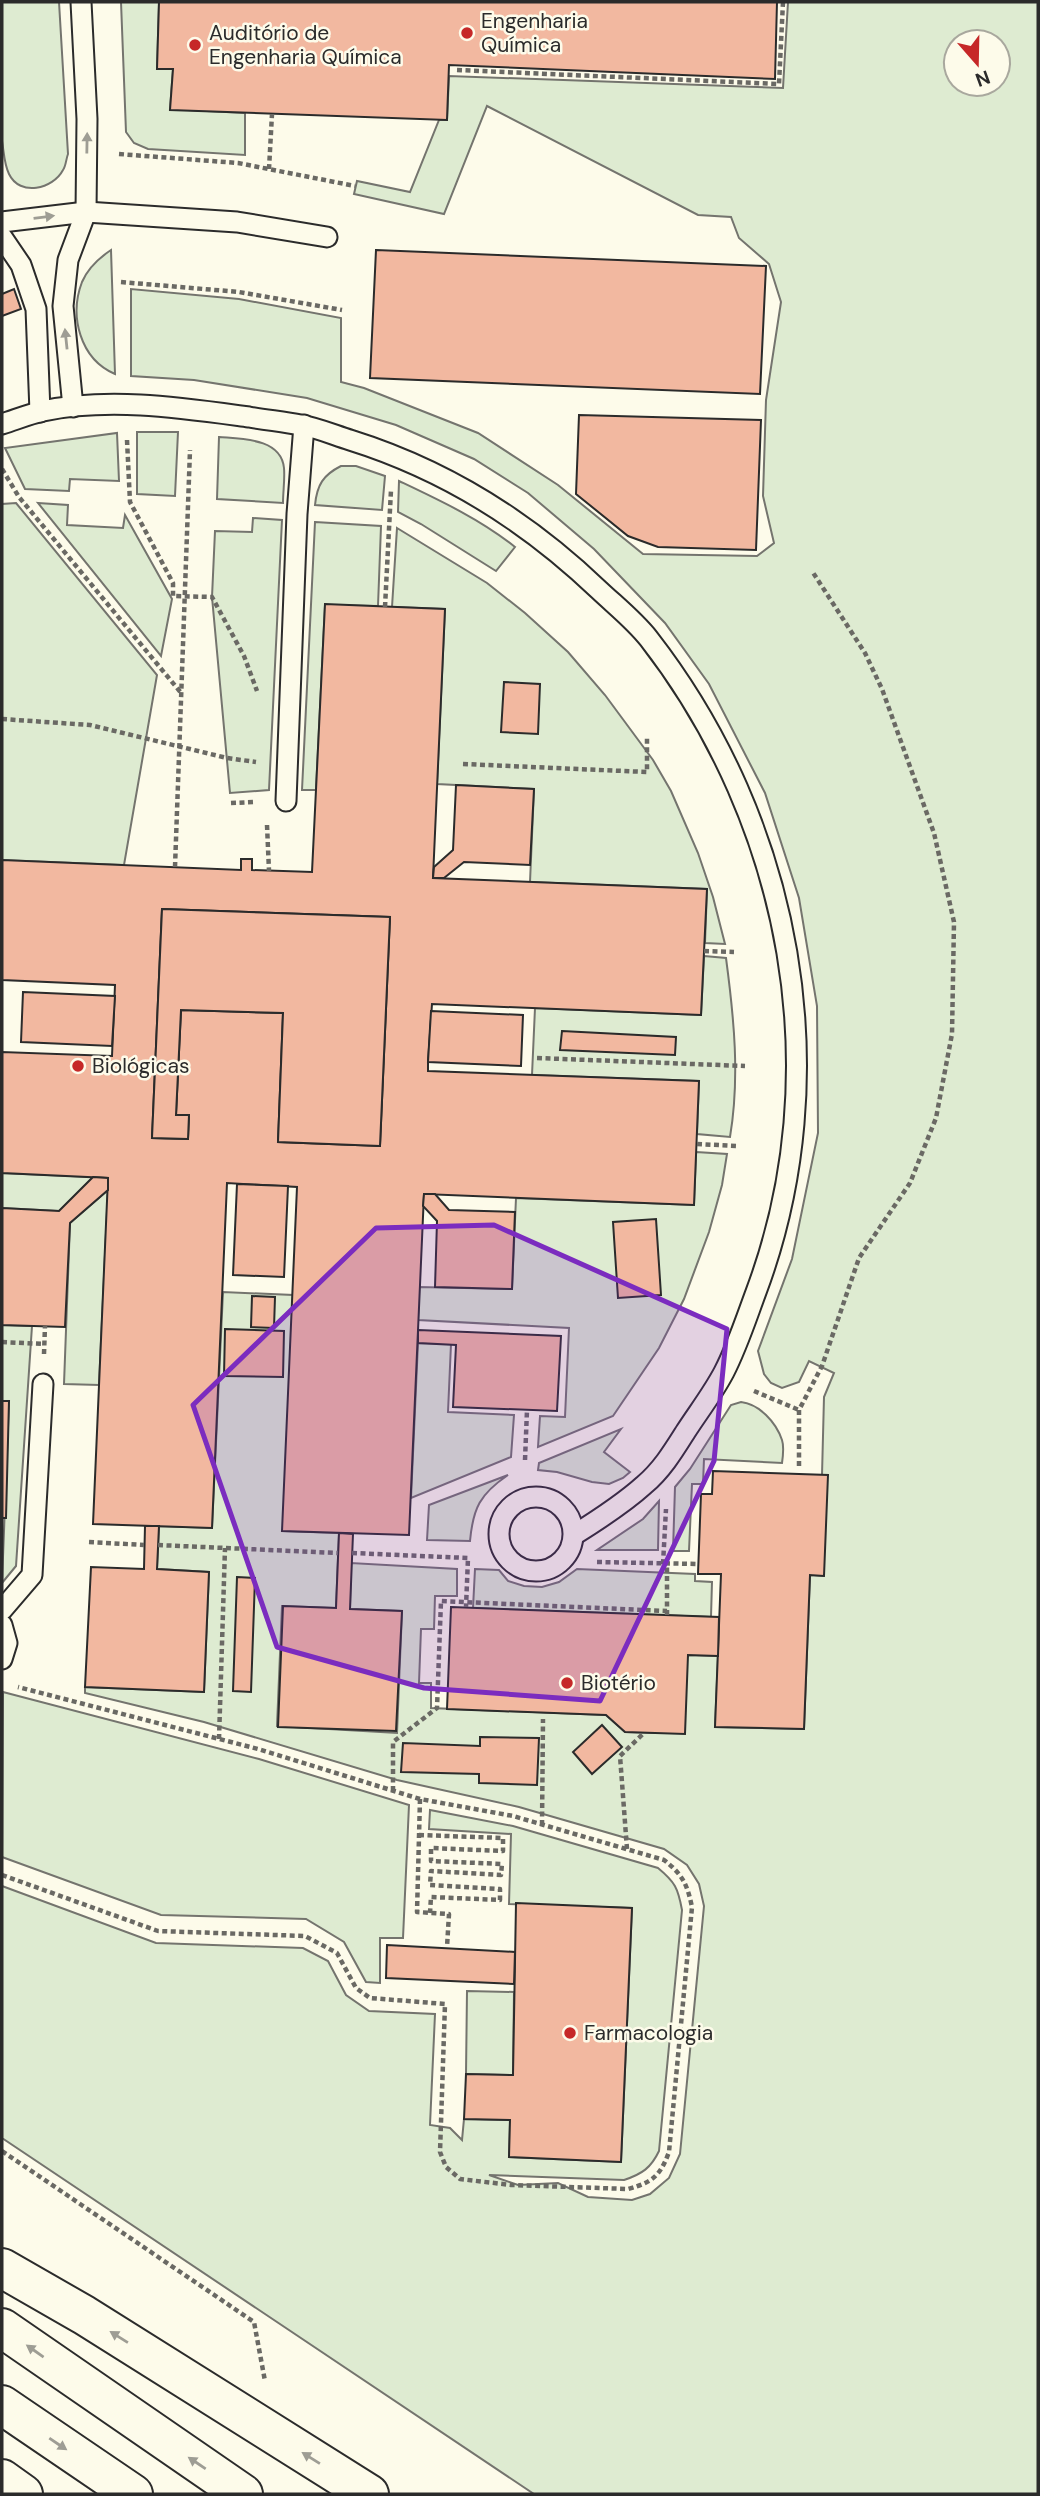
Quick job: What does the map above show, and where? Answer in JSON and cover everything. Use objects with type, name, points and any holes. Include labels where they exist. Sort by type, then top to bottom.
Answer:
[{"type":"highway","points":[[2,2267],[84,2315],[369,2494]]},
{"type":"highway","points":[[2,2328],[243,2494]]},
{"type":"highway","points":[[2,2406],[126,2489]]},
{"type":"highway","points":[[2,2479],[23,2494]]},
{"type":"lane","points":[[73,407],[63,306],[68,260],[86,212],[87,119],[81,2]]},
{"type":"lane","points":[[2,222],[86,212],[237,222],[327,237]]},
{"type":"lane","points":[[2,237],[21,265],[36,309],[40,412]]},
{"type":"lane","points":[[2,424],[40,412],[73,407],[124,405],[192,409],[303,425],[394,453],[461,485],[511,516],[575,566],[646,635],[689,695],[726,763],[753,826],[778,902],[794,1002],[796,1103],[791,1162],[773,1248],[722,1375],[669,1458],[646,1484],[574,1535]]},
{"type":"lane","points":[[286,801],[303,425]]},
{"type":"lane","points":[[2,1610],[32,1576],[43,1384]]},
{"type":"lane","points":[[2,1625],[7,1643],[2,1660]]},
{"type":"path","points":[[457,71],[779,84],[783,2]]},
{"type":"path","points":[[269,169],[272,114]]},
{"type":"path","points":[[118,154],[238,163],[355,187]]},
{"type":"path","points":[[121,282],[239,292],[342,310]]},
{"type":"path","points":[[127,440],[130,502],[173,583],[173,596],[212,597]]},
{"type":"path","points":[[175,867],[190,450]]},
{"type":"path","points":[[2,469],[19,497],[182,694]]},
{"type":"path","points":[[385,607],[392,479]]},
{"type":"path","points":[[799,1466],[799,1409],[822,1366],[859,1258],[909,1183],[936,1118],[952,1034],[954,936],[954,922],[934,833],[882,689],[865,653],[812,571]]},
{"type":"path","points":[[2,719],[90,725],[227,758],[264,762]]},
{"type":"path","points":[[463,764],[647,772],[647,737]]},
{"type":"path","points":[[704,951],[734,952]]},
{"type":"path","points":[[537,1058],[745,1066]]},
{"type":"path","points":[[697,1144],[738,1146]]},
{"type":"path","points":[[2,1342],[44,1344]]},
{"type":"path","points":[[754,1391],[799,1409]]},
{"type":"path","points":[[525,1460],[527,1410]]},
{"type":"path","points":[[393,1791],[393,1742],[437,1708],[441,1601],[466,1605],[667,1613],[666,1508]]},
{"type":"path","points":[[89,1542],[144,1545]]},
{"type":"path","points":[[158,1545],[338,1553]]},
{"type":"path","points":[[219,1739],[225,1548]]},
{"type":"path","points":[[352,1553],[468,1558],[466,1605]]},
{"type":"path","points":[[597,1562],[699,1564]]},
{"type":"path","points":[[2,1875],[158,1931],[304,1936],[337,1953],[356,1988],[370,1998],[444,2004],[440,2152],[446,2167],[460,2179],[511,2185],[628,2189],[645,2184],[662,2171],[669,2152],[692,1907],[688,1889],[679,1872],[664,1860],[513,1816],[420,1799],[258,1749],[6,1684]]},
{"type":"path","points":[[542,1825],[540,1762],[543,1719]]},
{"type":"path","points":[[626,1849],[620,1756],[643,1732]]},
{"type":"path","points":[[420,1799],[417,1912],[449,1914],[447,1947]]},
{"type":"path","points":[[419,1835],[503,1838],[503,1851],[431,1849],[431,1861],[502,1864],[501,1875],[431,1871],[430,1885],[500,1889],[500,1900],[431,1897],[430,1913]]},
{"type":"path","points":[[2,2151],[254,2322],[275,2437]]},
{"type":"highlighted area","points":[[494,1225],[727,1329],[714,1461],[600,1701],[424,1688],[277,1647],[193,1405],[376,1228]]},
{"type":"green space","points":[[2,2],[59,2],[68,154],[58,177],[36,188],[21,186],[14,181],[5,162],[2,141]]},
{"type":"green space","points":[[121,2],[159,2],[157,69],[173,69],[170,109],[245,113],[245,155],[148,149],[134,143],[126,132]]},
{"type":"green space","points":[[788,2],[1038,2],[1038,2494],[534,2494],[2,2138],[2,1886],[156,1943],[303,1948],[328,1961],[346,1995],[369,2011],[435,2014],[430,2125],[450,2128],[462,2140],[464,2119],[510,2120],[509,2157],[621,2162],[632,1908],[509,1904],[511,1834],[429,1829],[430,1810],[513,1826],[658,1868],[675,1886],[682,1910],[659,2151],[653,2162],[641,2173],[624,2180],[489,2175],[518,2185],[558,2183],[588,2197],[632,2200],[650,2194],[669,2178],[680,2154],[704,1906],[699,1884],[687,1865],[664,1849],[519,1807],[397,1780],[204,1722],[85,1693],[85,1687],[204,1692],[209,1572],[157,1569],[159,1526],[212,1528],[223,1292],[293,1295],[283,1531],[339,1533],[336,1608],[282,1606],[277,1726],[397,1733],[402,1611],[350,1609],[351,1563],[457,1569],[457,1596],[435,1596],[434,1629],[421,1629],[419,1683],[431,1683],[431,1708],[606,1715],[625,1732],[657,1733],[663,1725],[688,1655],[718,1656],[715,1727],[804,1729],[810,1575],[823,1576],[827,1475],[822,1475],[824,1397],[834,1373],[809,1361],[799,1382],[782,1388],[771,1383],[764,1374],[758,1351],[792,1259],[818,1133],[817,1006],[799,898],[765,793],[709,684],[665,623],[594,549],[528,493],[474,459],[396,425],[307,398],[194,380],[131,376],[131,289],[239,299],[341,318],[341,382],[364,388],[478,433],[558,485],[643,554],[757,556],[774,543],[763,496],[766,400],[781,302],[769,264],[739,238],[731,217],[698,215],[487,106],[444,214],[354,194],[357,181],[410,192],[439,120],[447,120],[449,76],[783,88]]},
{"type":"green space","points":[[111,250],[115,374],[93,358],[86,347],[80,335],[77,309],[84,277],[102,256]]},
{"type":"green space","points":[[137,432],[178,432],[175,496],[137,494]]},
{"type":"green space","points":[[117,433],[119,481],[70,479],[69,491],[25,489],[5,448]]},
{"type":"green space","points":[[219,437],[259,442],[276,451],[284,468],[283,503],[217,499]]},
{"type":"green space","points":[[341,466],[356,466],[385,476],[382,510],[315,505],[322,481]]},
{"type":"green space","points":[[399,481],[473,519],[515,547],[496,571],[398,512]]},
{"type":"green space","points":[[16,503],[157,675],[124,865],[2,860],[2,504]]},
{"type":"green space","points":[[38,503],[68,505],[67,525],[123,528],[125,515],[172,599],[161,656]]},
{"type":"green space","points":[[253,518],[282,520],[269,790],[230,793],[212,597],[215,531],[252,532]]},
{"type":"green space","points":[[315,522],[381,526],[378,606],[325,605],[316,790],[302,790]]},
{"type":"green space","points":[[397,528],[487,583],[525,613],[568,652],[605,695],[653,760],[671,791],[698,853],[725,944],[705,943],[707,889],[530,882],[534,789],[437,784],[445,609],[392,607]]},
{"type":"green space","points":[[704,956],[726,958],[735,1048],[735,1092],[730,1137],[697,1134],[699,1081],[532,1075],[535,1008],[701,1015]]},
{"type":"green space","points":[[696,1152],[727,1154],[722,1185],[709,1232],[684,1299],[659,1348],[613,1416],[538,1447],[540,1416],[565,1417],[569,1328],[418,1320],[419,1287],[512,1289],[516,1198],[694,1205]]},
{"type":"green space","points":[[2,1173],[93,1177],[59,1211],[2,1208]]},
{"type":"green space","points":[[108,1190],[99,1385],[64,1384],[70,1223]]},
{"type":"green space","points":[[2,1325],[32,1326],[16,1566],[2,1583],[9,1401],[2,1401]]},
{"type":"green space","points":[[418,1343],[451,1344],[448,1412],[514,1415],[511,1457],[411,1498]]},
{"type":"green space","points":[[741,1402],[760,1410],[776,1427],[783,1442],[782,1463],[704,1459],[703,1484],[692,1484],[689,1551],[673,1551],[675,1487],[690,1469],[731,1405]]},
{"type":"green space","points":[[621,1429],[604,1452],[630,1472],[623,1478],[609,1484],[538,1470],[539,1463]]},
{"type":"green space","points":[[508,1475],[484,1496],[473,1519],[470,1541],[427,1540],[429,1505]]},
{"type":"green space","points":[[659,1501],[658,1550],[597,1550],[643,1519]]},
{"type":"green space","points":[[475,1569],[499,1570],[508,1581],[524,1586],[542,1587],[559,1582],[577,1569],[695,1574],[695,1581],[712,1582],[711,1617],[473,1608]]},
{"type":"green space","points":[[3,1692],[259,1759],[409,1805],[403,1938],[380,1938],[380,1983],[366,1982],[344,1942],[306,1919],[161,1915],[2,1857]]},
{"type":"green space","points":[[467,1991],[514,1992],[513,2075],[466,2074]]},
{"type":"building","name":"Engenharia Química","points":[[159,2],[777,2],[775,79],[449,65],[447,120],[170,110],[173,69],[157,69]]},
{"type":"building","points":[[376,250],[766,266],[760,394],[370,378]]},
{"type":"building","points":[[14,289],[21,309],[2,316],[2,294]]},
{"type":"building","points":[[579,415],[761,420],[756,550],[658,547],[628,536],[576,494]]},
{"type":"building","name":"Biológicas","points":[[325,604],[445,609],[433,878],[707,889],[701,1015],[432,1004],[428,1071],[699,1081],[694,1205],[424,1194],[409,1535],[282,1531],[297,1187],[227,1183],[212,1528],[93,1524],[108,1178],[2,1173],[2,1052],[112,1056],[115,985],[2,980],[2,860],[241,870],[241,859],[252,859],[252,870],[312,872]],"holes":[[[162,909],[390,917],[380,1146],[278,1142],[283,1013],[181,1010],[176,1115],[189,1115],[188,1139],[152,1138]]]},
{"type":"building","points":[[504,682],[540,684],[538,734],[501,732]]},
{"type":"building","points":[[456,785],[534,789],[530,865],[464,862],[444,878],[433,878],[434,867],[453,850]]},
{"type":"building","points":[[162,909],[390,917],[380,1146],[278,1142],[283,1013],[181,1010],[176,1115],[189,1115],[188,1139],[152,1138]]},
{"type":"building","points":[[23,992],[115,996],[112,1046],[21,1042]]},
{"type":"building","points":[[431,1011],[523,1015],[521,1066],[428,1062]]},
{"type":"building","points":[[562,1031],[676,1037],[675,1055],[560,1050]]},
{"type":"building","points":[[93,1177],[108,1178],[108,1190],[70,1223],[65,1327],[2,1325],[2,1208],[59,1211]]},
{"type":"building","points":[[237,1184],[288,1186],[284,1277],[233,1275]]},
{"type":"building","points":[[424,1194],[435,1194],[449,1210],[515,1212],[512,1289],[435,1287],[437,1221],[423,1206]]},
{"type":"building","points":[[656,1219],[661,1295],[618,1298],[613,1222]]},
{"type":"building","points":[[252,1296],[275,1297],[274,1328],[251,1327]]},
{"type":"building","points":[[225,1329],[284,1331],[283,1377],[224,1376]]},
{"type":"building","points":[[418,1330],[561,1336],[557,1411],[453,1407],[456,1345],[418,1343]]},
{"type":"building","points":[[2,1401],[9,1401],[6,1518],[2,1518]]},
{"type":"building","name":"Biotério","points":[[713,1471],[828,1475],[824,1576],[810,1575],[804,1729],[715,1727],[721,1574],[698,1574],[701,1494],[712,1494]]},
{"type":"building","points":[[145,1526],[159,1526],[157,1569],[209,1572],[204,1692],[85,1687],[91,1567],[144,1569]]},
{"type":"building","points":[[339,1533],[353,1534],[350,1609],[402,1611],[396,1731],[278,1727],[283,1606],[336,1608]]},
{"type":"building","points":[[237,1577],[255,1578],[251,1692],[233,1691]]},
{"type":"building","name":"Biotério","points":[[451,1607],[719,1617],[718,1656],[688,1655],[685,1734],[625,1732],[606,1715],[447,1709]]},
{"type":"building","points":[[602,1725],[622,1747],[592,1774],[573,1752]]},
{"type":"building","points":[[480,1737],[539,1738],[537,1785],[479,1783],[479,1774],[401,1772],[403,1743],[480,1746]]},
{"type":"building","name":"Farmacologia","points":[[516,1903],[632,1908],[621,2162],[509,2157],[510,2120],[464,2119],[466,2074],[513,2075]]},
{"type":"building","points":[[387,1945],[515,1952],[514,1984],[386,1978]]},
{"type":"place","name":"Engenharia Química","points":[[467,33]]},
{"type":"place","name":"Auditório de Engenharia Química","points":[[195,45]]},
{"type":"place","name":"Biológicas","points":[[78,1066]]},
{"type":"place","name":"Biotério","points":[[567,1683]]},
{"type":"place","name":"Farmacologia","points":[[570,2033]]}]
